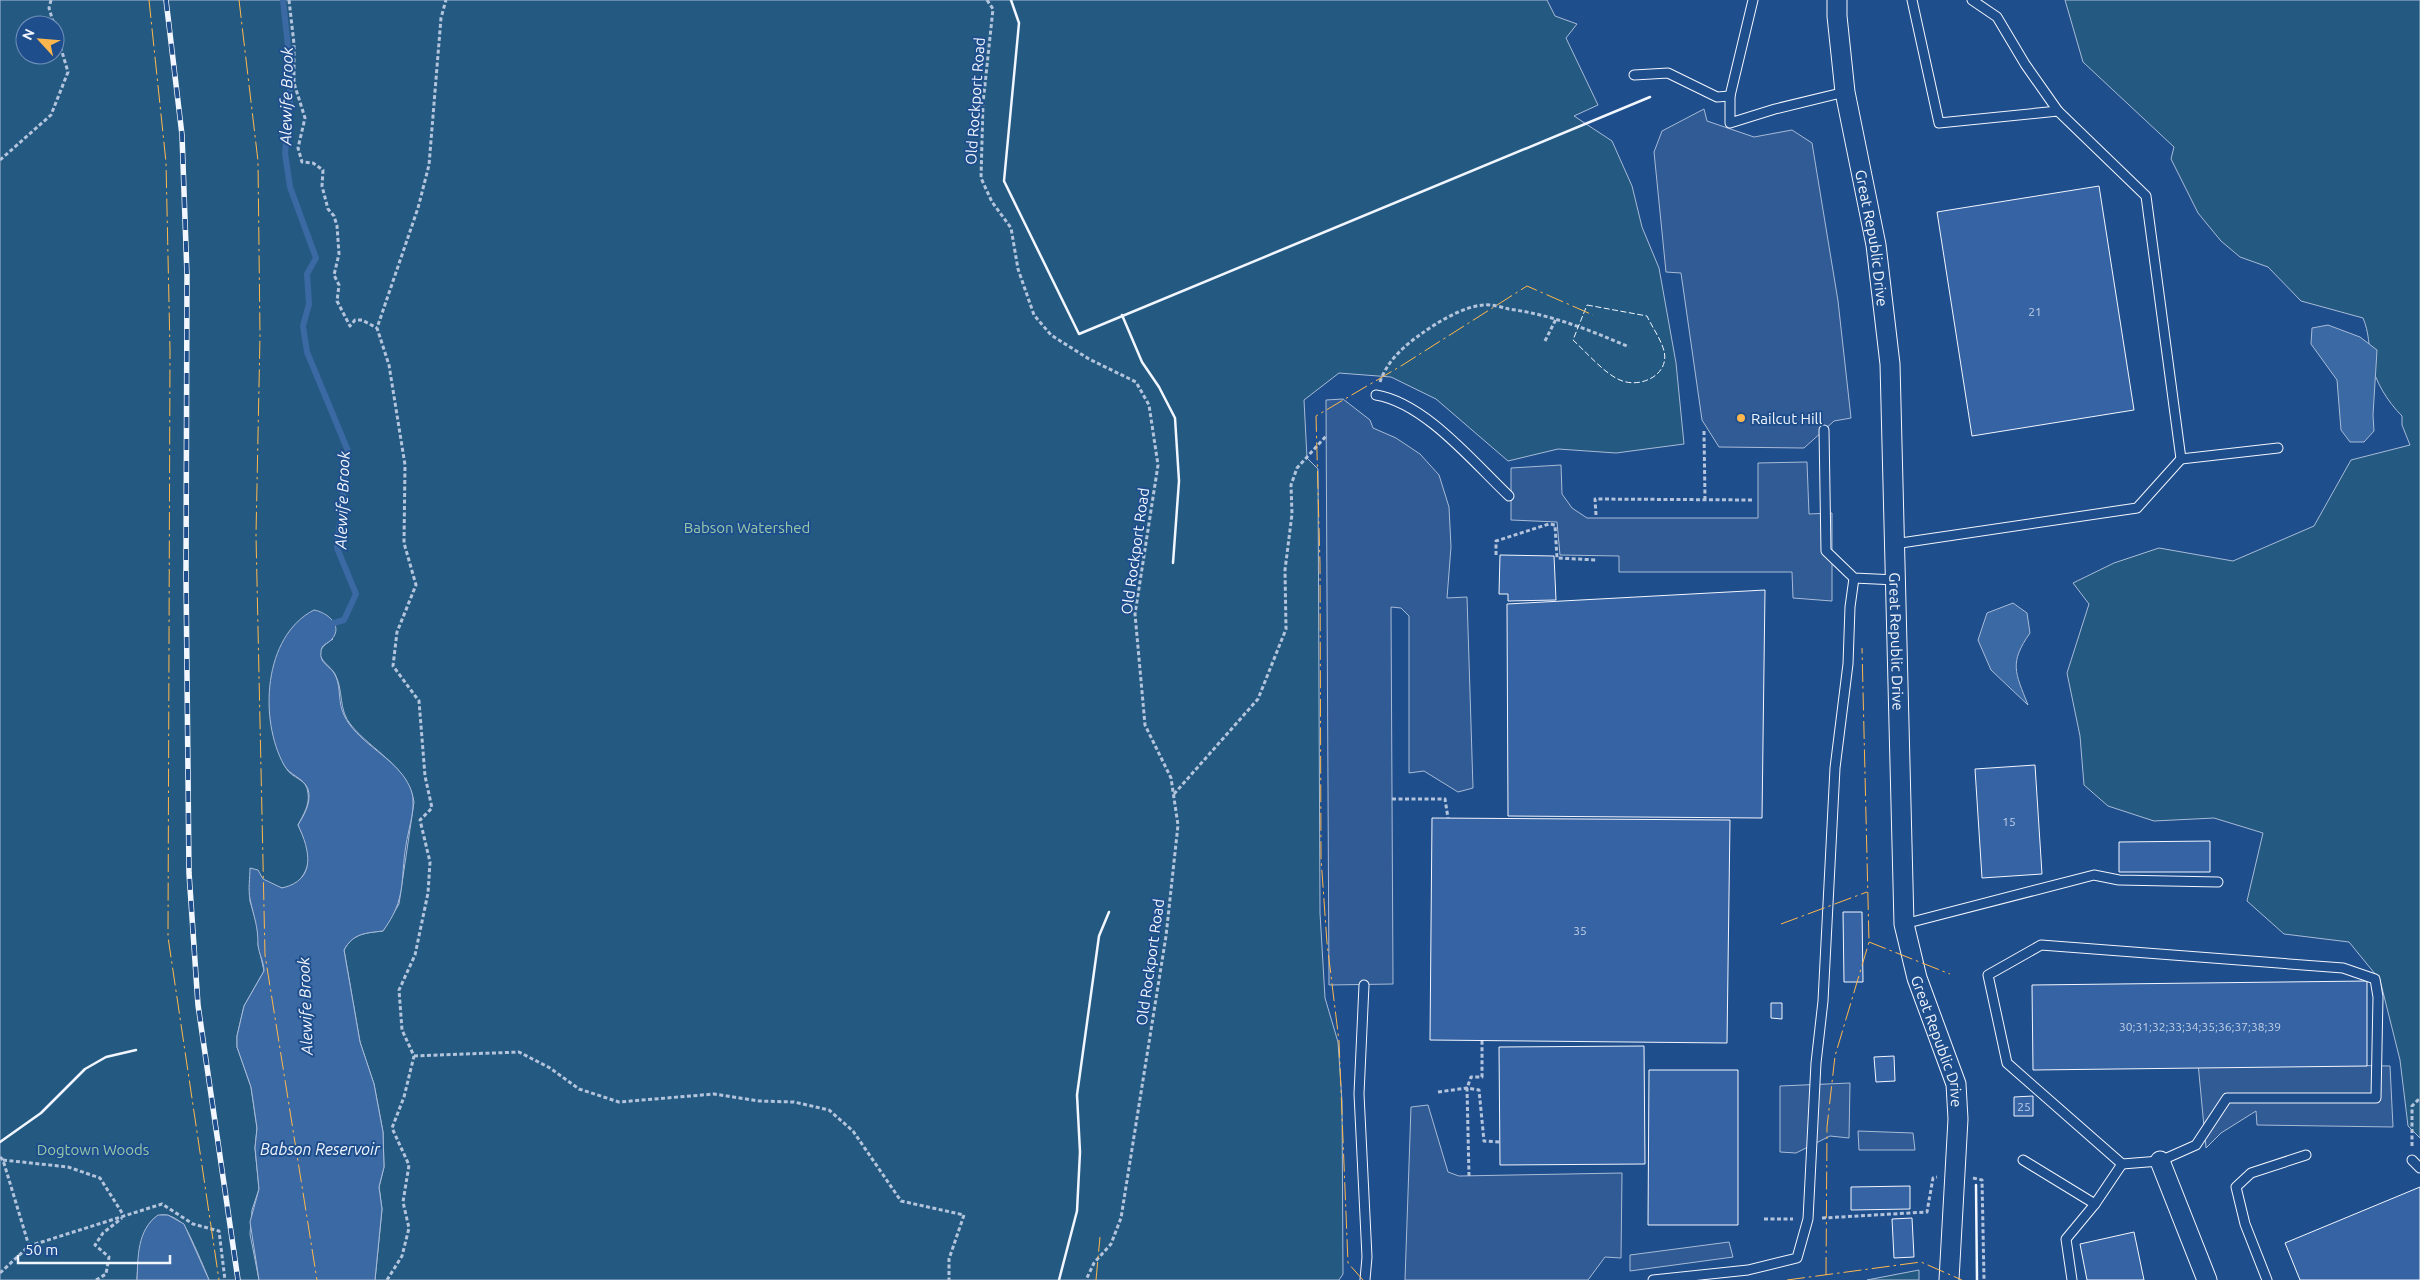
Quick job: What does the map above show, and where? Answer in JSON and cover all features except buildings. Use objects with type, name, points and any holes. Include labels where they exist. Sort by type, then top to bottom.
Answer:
[{"type":"street","name":"Great Republic Drive","points":[[1838,0],[1837,16],[1845,92],[1876,245],[1888,346],[1896,580],[1904,924],[1917,978],[1956,1084],[1958,1119],[1949,1280]]},
{"type":"street","points":[[2160,1161],[2207,1280]]},
{"type":"lane","points":[[1753,0],[1730,96],[1730,123],[1775,109],[1845,92]]},
{"type":"lane","points":[[1912,0],[1939,123],[2058,111]]},
{"type":"lane","points":[[1972,0],[1998,17],[2025,64],[2058,111],[2146,196],[2181,460]]},
{"type":"lane","points":[[1634,75],[1668,73],[1717,97],[1730,96]]},
{"type":"lane","points":[[1376,395],[1392,398],[1424,416],[1508,496]]},
{"type":"lane","points":[[1824,430],[1826,551],[1854,578],[1896,580]]},
{"type":"lane","points":[[1894,544],[2137,508],[2181,460],[2278,448]]},
{"type":"lane","points":[[1652,1280],[1748,1270],[1797,1258],[1808,1218],[1816,1063],[1823,1001],[1835,768],[1848,664],[1850,607],[1854,578]]},
{"type":"lane","points":[[1904,924],[2094,875],[2119,880],[2218,882]]},
{"type":"lane","points":[[2041,945],[2344,968],[2375,979],[2378,997],[2376,1098],[2227,1098],[2196,1145],[2160,1161],[2122,1164],[2007,1063],[1988,975],[2041,945]]},
{"type":"lane","points":[[1364,984],[1359,1094],[1366,1257],[1364,1280]]},
{"type":"lane","points":[[2267,1280],[2245,1224],[2236,1187],[2251,1173],[2306,1155]]},
{"type":"lane","points":[[2024,1160],[2095,1204]]},
{"type":"lane","points":[[2412,1160],[2420,1168]]},
{"type":"lane","points":[[2072,1280],[2066,1239],[2095,1204],[2122,1164]]},
{"type":"path","points":[[51,0],[49,8],[51,15]]},
{"type":"path","points":[[289,0],[294,44],[294,83],[305,118],[298,148],[302,162],[313,163],[323,170],[322,186],[328,209],[334,216],[337,226],[339,254],[334,275],[339,285],[337,301],[350,326],[355,320],[362,320],[377,328]]},
{"type":"path","points":[[387,1280],[402,1256],[409,1228],[403,1202],[409,1165],[392,1128],[404,1097],[414,1056],[402,1030],[398,990],[415,955],[428,893],[430,862],[428,843],[420,820],[432,808],[425,776],[419,701],[393,666],[398,632],[416,585],[404,543],[405,465],[389,365],[377,328],[418,208],[429,165],[441,18],[446,0]]},
{"type":"path","name":"Old Rockport Road","points":[[987,0],[993,9],[983,104],[980,178],[992,202],[1011,228],[1018,269],[1034,315],[1051,335],[1089,359],[1136,382],[1150,405],[1158,465],[1135,614],[1145,725],[1171,778],[1178,825],[1166,936],[1121,1218],[1111,1244],[1094,1263],[1086,1280]]},
{"type":"path","points":[[0,160],[51,115],[68,72],[65,62]]},
{"type":"path","points":[[1376,395],[1383,373],[1395,356],[1429,328],[1465,309],[1484,305],[1530,312],[1579,325],[1629,347]]},
{"type":"path","points":[[1545,341],[1556,319]]},
{"type":"path","points":[[1704,431],[1705,499]]},
{"type":"path","points":[[1173,795],[1258,699],[1286,628],[1285,570],[1292,514],[1291,486],[1297,468],[1327,435]]},
{"type":"path","points":[[1596,515],[1595,499],[1754,500]]},
{"type":"path","points":[[1496,555],[1496,541],[1549,524],[1555,525],[1558,558],[1597,560]]},
{"type":"path","points":[[1392,799],[1445,799],[1448,818]]},
{"type":"path","points":[[1469,1176],[1467,1088],[1471,1077],[1482,1077],[1482,1041]]},
{"type":"path","points":[[414,1056],[519,1052],[550,1068],[579,1089],[618,1102],[714,1094],[759,1101],[794,1102],[829,1110],[853,1131],[902,1201],[964,1215],[949,1259],[950,1280]]},
{"type":"path","points":[[1438,1092],[1467,1088],[1479,1090],[1484,1141],[1500,1142]]},
{"type":"path","points":[[2412,1160],[2412,1106],[2420,1098]]},
{"type":"path","points":[[0,1156],[3,1160],[29,1246]]},
{"type":"path","points":[[3,1160],[68,1166],[100,1178],[124,1216]]},
{"type":"path","points":[[1764,1219],[1927,1212],[1933,1178],[1955,1175],[1982,1180],[1984,1280]]},
{"type":"path","points":[[0,1273],[29,1246],[162,1204],[193,1224],[219,1231],[225,1280]]},
{"type":"path","points":[[96,1280],[106,1274],[109,1257],[95,1245],[103,1233],[124,1216]]},
{"type":"green space","name":"Babson Watershed","points":[[0,0],[1547,0],[1555,16],[1577,24],[1566,38],[1598,105],[1574,116],[1612,141],[1632,186],[1642,227],[1659,268],[1676,363],[1684,444],[1616,453],[1558,449],[1508,461],[1436,399],[1391,377],[1339,373],[1304,400],[1307,458],[1318,469],[1320,913],[1325,998],[1338,1042],[1342,1101],[1343,1274],[1339,1280],[375,1280],[382,1209],[379,1187],[384,1167],[383,1132],[374,1084],[360,1042],[344,950],[352,940],[360,935],[383,931],[399,904],[414,802],[405,778],[359,734],[344,713],[338,680],[320,654],[321,649],[333,639],[292,629],[276,663],[272,680],[270,715],[278,751],[286,768],[302,781],[307,788],[307,806],[298,825],[307,847],[309,859],[308,865],[299,881],[289,887],[279,888],[260,880],[250,879],[250,901],[260,935],[258,944],[264,971],[244,1006],[237,1036],[237,1047],[251,1087],[257,1128],[255,1148],[259,1189],[252,1210],[250,1234],[259,1280],[209,1280],[183,1224],[170,1216],[160,1215],[152,1221],[146,1231],[139,1256],[137,1280],[0,1280]]},
{"type":"green space","points":[[2065,0],[2420,0],[2420,1138],[2408,1126],[2400,1060],[2380,980],[2349,942],[2284,934],[2247,901],[2263,833],[2214,818],[2154,821],[2108,806],[2084,785],[2080,736],[2067,673],[2089,604],[2073,583],[2114,563],[2159,548],[2233,561],[2314,526],[2351,460],[2410,445],[2402,425],[2402,416],[2387,398],[2373,369],[2368,334],[2363,318],[2301,301],[2268,267],[2240,257],[2221,241],[2198,213],[2171,159],[2174,147],[2083,62]]},
{"type":"green space","points":[[1919,1270],[1919,1280],[1867,1280]]},
{"type":"shaded area","points":[[1704,109],[1707,121],[1754,137],[1792,130],[1812,143],[1838,301],[1851,418],[1834,421],[1804,448],[1719,447],[1702,420],[1681,273],[1666,272],[1654,152],[1662,131]]},
{"type":"shaded area","points":[[1343,399],[1370,420],[1373,428],[1396,438],[1420,454],[1439,475],[1449,507],[1451,547],[1447,598],[1467,597],[1473,788],[1458,792],[1424,771],[1409,773],[1409,616],[1401,608],[1391,607],[1393,984],[1329,985],[1326,400]]},
{"type":"shaded area","points":[[1807,462],[1809,514],[1832,513],[1832,601],[1793,598],[1792,572],[1619,572],[1619,556],[1560,555],[1557,522],[1511,520],[1511,468],[1561,465],[1562,494],[1572,508],[1587,518],[1758,518],[1758,463]]},
{"type":"shaded area","points":[[2198,1063],[2390,1066],[2393,1127],[2257,1125],[2256,1111],[2221,1133],[2206,1148]]},
{"type":"shaded area","points":[[1850,1083],[1849,1138],[1830,1136],[1796,1153],[1780,1152],[1780,1086]]},
{"type":"shaded area","points":[[1428,1105],[1448,1172],[1459,1176],[1622,1173],[1621,1258],[1605,1257],[1588,1280],[1405,1280],[1411,1107]]},
{"type":"shaded area","points":[[1858,1131],[1913,1133],[1915,1150],[1859,1150]]},
{"type":"shaded area","points":[[1729,1242],[1733,1257],[1630,1271],[1630,1255]]},
{"type":"water","points":[[2328,325],[2360,337],[2377,350],[2373,415],[2374,431],[2364,442],[2350,442],[2341,430],[2337,380],[2311,344],[2312,328]]},
{"type":"water","points":[[2013,603],[2027,613],[2030,633],[2019,652],[2016,668],[2017,676],[2028,705],[1991,670],[1978,640],[1987,613]]},
{"type":"water","name":"Babson Reservoir","points":[[314,610],[324,613],[335,624],[335,634],[322,647],[321,656],[323,662],[336,677],[342,710],[346,720],[360,736],[401,773],[413,797],[413,811],[406,845],[401,889],[396,909],[383,931],[360,935],[352,940],[344,950],[360,1042],[374,1084],[383,1132],[384,1167],[379,1187],[382,1209],[375,1280],[259,1280],[250,1222],[259,1189],[255,1148],[257,1128],[251,1087],[237,1047],[237,1036],[244,1006],[264,971],[257,927],[249,895],[250,868],[258,870],[263,879],[282,888],[293,884],[301,878],[306,871],[308,863],[305,844],[298,825],[308,803],[308,789],[284,765],[276,746],[271,725],[269,703],[270,680],[284,639],[297,622]]},
{"type":"water","points":[[158,1215],[168,1215],[184,1224],[209,1280],[137,1280],[142,1236],[151,1221]]},
{"type":"waterway","name":"Alewife Brook","points":[[283,0],[290,66],[290,109],[285,153],[290,187],[316,258],[307,274],[309,304],[303,326],[307,352],[348,451],[337,548],[356,594],[344,620],[327,625]]},
{"type":"railway","points":[[166,0],[182,135],[187,275],[186,575],[189,873],[198,1005],[238,1280]]},
{"type":"fence","points":[[1587,305],[1647,316],[1664,351],[1665,360],[1658,373],[1644,381],[1628,382],[1614,377],[1595,362],[1573,340],[1587,305]]},
{"type":"wall","points":[[1011,0],[1019,23],[1004,181],[1079,334],[1650,97]]},
{"type":"wall","points":[[1122,315],[1142,362],[1159,387],[1175,418],[1179,481],[1173,563]]},
{"type":"wall","points":[[1059,1280],[1077,1211],[1080,1152],[1077,1095],[1099,936],[1109,912]]},
{"type":"wall","points":[[0,1142],[41,1113],[85,1069],[106,1057],[136,1050]]},
{"type":"wall","points":[[1976,1185],[1977,1280]]},
{"type":"power","points":[[149,0],[166,162],[170,350],[168,937],[219,1280]]},
{"type":"power","points":[[239,0],[258,161],[260,336],[256,535],[265,955],[317,1280]]},
{"type":"power","points":[[1363,1280],[1348,1263],[1339,1041],[1327,943],[1321,858],[1320,564],[1316,416],[1401,366],[1527,286],[1593,315]]},
{"type":"power","points":[[1826,1275],[1827,1127],[1835,1056],[1869,942],[1862,648]]},
{"type":"power","points":[[1781,924],[1867,892]]},
{"type":"power","points":[[1869,942],[1950,974]]},
{"type":"power","points":[[1096,1280],[1100,1237]]},
{"type":"power","points":[[1787,1280],[1921,1262],[1962,1280]]},
{"type":"place","name":"Railcut Hill","points":[[1741,418]]},
{"type":"park label","name":"Dogtown Woods","points":[[93,1149]]}]
